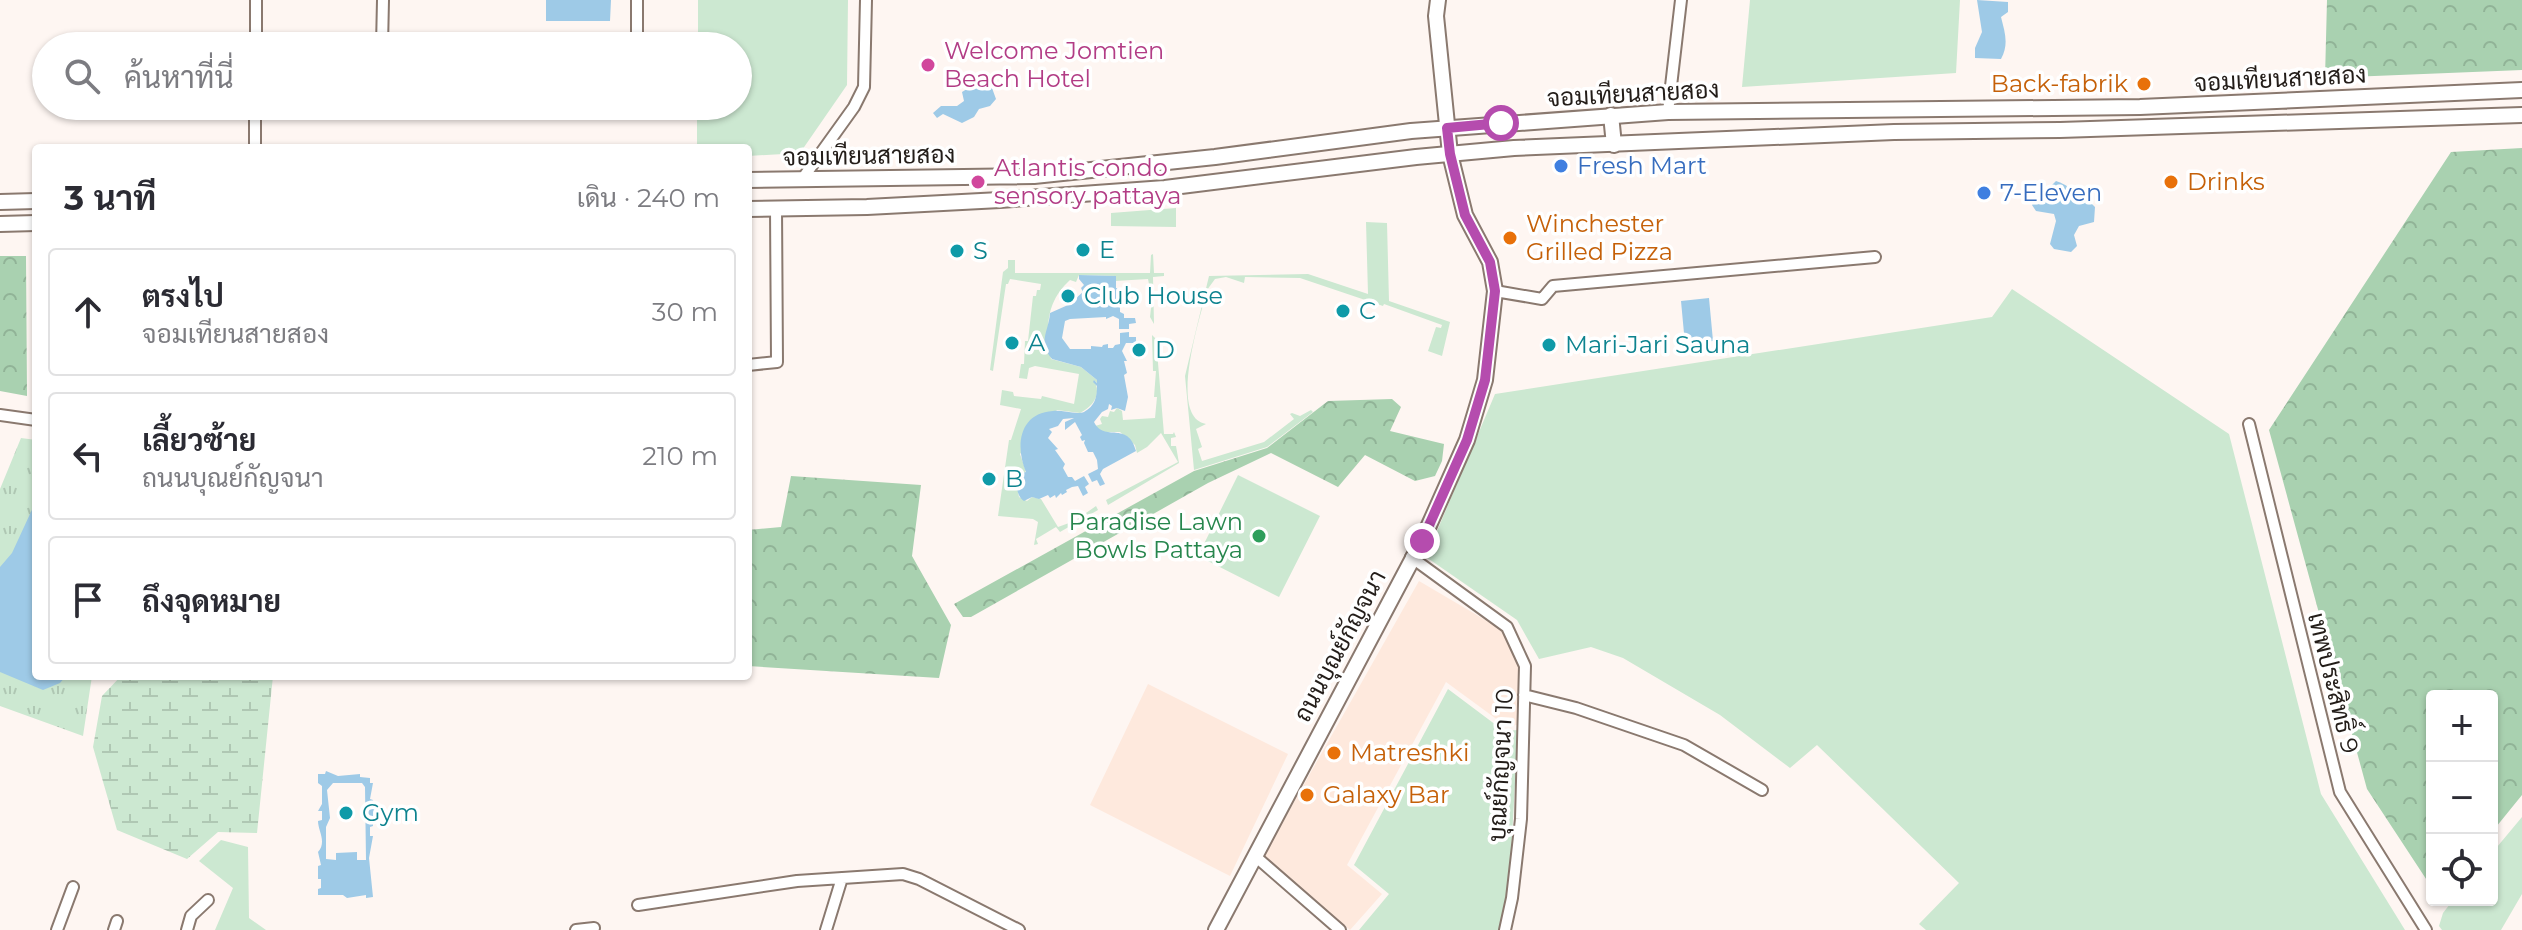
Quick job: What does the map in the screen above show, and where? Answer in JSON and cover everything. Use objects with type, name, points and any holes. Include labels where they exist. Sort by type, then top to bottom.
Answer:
[{"type":"main road","name":"ถนนบุณย์กัญจนา","points":[[1216,930],[1422,541],[1467,440],[1485,380],[1495,291],[1490,262],[1465,215],[1450,154],[1436,16],[1438,0]]},
{"type":"main road","name":"จอมเทียนสายสอง","points":[[752,180],[1034,176],[1447,128],[1668,112],[2140,107],[2522,90]]},
{"type":"main road","points":[[2140,107],[2141,128]]},
{"type":"main road","points":[[1611,115],[1614,145]]},
{"type":"main road","name":"จอมเทียนสายสอง","points":[[752,209],[970,202],[1150,189],[1514,148],[1894,132],[2141,128],[2522,115]]},
{"type":"main road","points":[[0,202],[32,201]]},
{"type":"main road","points":[[0,224],[32,223]]},
{"type":"street","points":[[256,0],[256,32]]},
{"type":"street","points":[[382,32],[383,0]]},
{"type":"street","points":[[637,0],[637,32]]},
{"type":"street","points":[[803,178],[854,107],[864,87],[866,0]]},
{"type":"street","points":[[1668,112],[1681,0]]},
{"type":"street","points":[[255,120],[255,144]]},
{"type":"street","points":[[752,365],[777,362],[776,208]]},
{"type":"street","points":[[1495,291],[1542,299],[1553,286],[1875,257]]},
{"type":"street","points":[[0,415],[32,419]]},
{"type":"street","name":"เทพประสิทธิ์ 9","points":[[2249,424],[2340,792],[2426,930]]},
{"type":"street","name":"บุณย์กัญจนา 10","points":[[1411,557],[1507,627],[1525,666],[1521,819],[1505,930]]},
{"type":"street","points":[[1524,695],[1576,708],[1684,745],[1762,790]]},
{"type":"street","points":[[1255,856],[1340,930]]},
{"type":"street","points":[[638,905],[785,882],[903,874],[919,879],[1019,930]]},
{"type":"street","points":[[826,930],[842,878]]},
{"type":"street","points":[[57,930],[73,887]]},
{"type":"street","points":[[187,930],[191,916],[208,900]]},
{"type":"street","points":[[576,930],[593,930]]},
{"type":"shaded area","points":[[1419,581],[1504,631],[1520,669],[1517,725],[1506,726],[1446,682],[1347,865],[1382,894],[1350,930],[1264,855]]},
{"type":"shaded area","points":[[1148,684],[1288,754],[1230,876],[1090,805]]},
{"type":"green space","points":[[698,0],[848,0],[847,85],[800,153],[752,156],[752,144],[697,144],[697,120],[752,120],[752,32],[698,32]]},
{"type":"green space","points":[[1750,0],[1960,0],[1956,73],[1742,87]]},
{"type":"green space","points":[[2327,0],[2522,0],[2522,70],[2325,78]]},
{"type":"green space","points":[[2522,148],[2522,795],[2498,825],[2498,690],[2426,690],[2426,879],[2367,789],[2269,430],[2451,152]]},
{"type":"green space","points":[[1176,208],[1176,227],[1111,226],[1111,213]]},
{"type":"green space","points":[[1366,222],[1387,223],[1389,301],[1450,322],[1442,356],[1428,351],[1436,327],[1441,328],[1442,325],[1384,304],[1300,278],[1245,277],[1244,283],[1226,277],[1215,279],[1207,290],[1199,320],[1188,385],[1189,404],[1195,417],[1206,424],[1196,429],[1202,447],[1198,449],[1202,461],[1264,442],[1294,419],[1290,414],[1300,416],[1311,410],[1313,412],[1267,447],[1194,470],[1185,376],[1209,276],[1308,274],[1368,294]]},
{"type":"green space","points":[[1153,254],[1154,273],[1164,273],[1164,276],[1153,277],[1154,324],[1150,317],[1152,299],[1148,279],[1115,281],[1116,276],[1079,275],[1076,282],[1070,280],[1062,289],[1052,307],[1048,326],[1051,359],[1081,367],[1097,380],[1097,383],[1094,380],[1097,395],[1089,407],[1080,413],[1057,410],[1020,454],[1026,471],[1016,481],[1019,497],[1027,501],[1032,497],[1041,499],[1058,527],[1074,518],[1076,520],[1096,506],[1098,510],[1060,532],[1056,527],[1036,539],[1038,544],[1034,545],[1038,522],[998,516],[1009,440],[1021,409],[1000,405],[1002,390],[1013,392],[1014,396],[1041,399],[1042,396],[1074,404],[1079,374],[1035,366],[1029,368],[1027,379],[1019,378],[1021,364],[1024,364],[1025,341],[1028,341],[1033,296],[1040,290],[1041,284],[1010,279],[1006,284],[993,371],[990,370],[1003,272],[1008,268],[1008,260],[1015,260],[1015,273],[1150,273]]},
{"type":"green space","points":[[0,256],[26,256],[27,396],[0,391]]},
{"type":"green space","points":[[2012,289],[2229,434],[2321,794],[2405,930],[1926,930],[1919,924],[1959,883],[1817,745],[1790,768],[1720,715],[1623,658],[1591,647],[1539,659],[1517,620],[1426,557],[1495,394],[1992,317]]},
{"type":"green space","points":[[1152,335],[1156,339],[1164,434],[1174,432],[1176,437],[1171,438],[1171,446],[1176,446],[1179,463],[1108,505],[1106,500],[1178,462],[1161,433],[1137,453],[1135,445],[1120,432],[1102,432],[1095,426],[1102,424],[1102,416],[1108,417],[1110,411],[1114,412],[1117,408],[1122,411],[1123,420],[1155,418],[1157,397],[1154,397],[1156,371],[1153,371]]},
{"type":"green space","points":[[1392,399],[1401,407],[1390,431],[1444,444],[1442,461],[1435,476],[1415,481],[1365,455],[1338,487],[1271,453],[1208,483],[971,617],[963,617],[954,604],[1194,471],[1267,448],[1328,401]]},
{"type":"green space","points":[[21,438],[32,439],[32,680],[91,680],[83,736],[0,706],[0,489]]},
{"type":"green space","name":"Paradise Lawn Bowls Pattaya","points":[[1238,475],[1320,516],[1279,597],[1198,556]]},
{"type":"green space","points":[[791,476],[921,485],[912,556],[951,625],[939,678],[752,666],[752,530],[781,527]]},
{"type":"green space","points":[[117,680],[273,680],[257,833],[218,832],[187,859],[117,830],[93,747],[102,696]]},
{"type":"green space","points":[[1448,689],[1504,731],[1518,730],[1509,890],[1501,930],[1359,930],[1389,894],[1354,865]]},
{"type":"green space","points":[[2522,817],[2522,894],[2501,930],[2442,930],[2439,926],[2448,906],[2498,906],[2498,846]]},
{"type":"green space","points":[[221,840],[248,847],[249,918],[266,930],[215,930],[233,888],[199,861]]},
{"type":"water","points":[[546,0],[611,0],[610,21],[546,21]]},
{"type":"water","points":[[1977,0],[2008,2],[2008,12],[2001,17],[2006,43],[2001,59],[1975,58],[1975,48],[1982,32]]},
{"type":"water","points":[[984,83],[992,88],[996,99],[990,106],[979,109],[974,117],[962,123],[943,114],[937,118],[933,113],[941,106],[957,106],[964,101],[962,92],[975,84]]},
{"type":"water","points":[[2056,181],[2095,207],[2094,222],[2079,226],[2074,235],[2077,246],[2071,252],[2054,249],[2050,244],[2056,221],[2054,214],[2036,211],[2032,205],[2036,195],[2051,195],[2054,191],[2052,185]]},
{"type":"water","points":[[1079,275],[1116,276],[1116,288],[1119,294],[1123,294],[1121,301],[1124,301],[1120,312],[1124,318],[1135,318],[1136,323],[1129,324],[1129,329],[1119,329],[1119,319],[1113,316],[1106,319],[1070,319],[1065,321],[1062,338],[1070,349],[1091,349],[1091,346],[1108,344],[1108,348],[1113,348],[1120,344],[1120,333],[1129,332],[1129,337],[1136,337],[1136,343],[1126,343],[1122,351],[1127,361],[1124,361],[1128,397],[1125,411],[1117,408],[1111,410],[1109,404],[1108,409],[1094,422],[1104,431],[1127,436],[1136,451],[1103,469],[1100,474],[1105,484],[1100,486],[1097,480],[1092,482],[1088,474],[1098,469],[1093,452],[1088,452],[1075,422],[1065,430],[1065,422],[1074,418],[1063,419],[1058,426],[1049,429],[1052,432],[1048,438],[1058,449],[1055,450],[1065,464],[1063,468],[1068,477],[1075,481],[1084,476],[1089,484],[1085,487],[1088,493],[1083,496],[1078,486],[1056,498],[1055,495],[1050,498],[1048,495],[1024,501],[1020,496],[1017,477],[1026,472],[1021,442],[1027,424],[1042,413],[1084,412],[1096,397],[1097,386],[1093,382],[1097,383],[1097,380],[1081,367],[1052,359],[1045,347],[1050,313],[1068,305],[1083,292],[1081,288],[1084,285]]},
{"type":"water","points":[[1709,298],[1713,341],[1685,344],[1681,301]]},
{"type":"water","points":[[32,510],[32,680],[63,680],[43,690],[0,672],[0,567],[12,553]]},
{"type":"water","points":[[326,771],[338,776],[360,774],[360,777],[370,778],[370,783],[373,783],[370,799],[373,800],[376,816],[370,827],[370,836],[373,836],[369,858],[373,897],[318,895],[321,879],[318,879],[318,866],[321,865],[318,852],[322,840],[318,821],[322,820],[322,811],[318,811],[322,804],[322,786],[318,783],[318,774],[325,774]],"holes":[[[333,783],[362,783],[365,787],[366,860],[357,860],[357,852],[336,853],[336,860],[326,859],[326,827],[330,818],[327,790]]]},
{"type":"place","name":"Welcome Jomtien Beach Hotel","points":[[928,65]]},
{"type":"place","name":"Back-fabrik","points":[[2144,84]]},
{"type":"place","name":"Fresh Mart","points":[[1561,166]]},
{"type":"place","name":"Atlantis condo sensory pattaya","points":[[978,182]]},
{"type":"place","name":"Drinks","points":[[2171,182]]},
{"type":"place","name":"7-Eleven","points":[[1984,193]]},
{"type":"place","name":"Winchester Grilled Pizza","points":[[1510,238]]},
{"type":"place","name":"E","points":[[1083,250]]},
{"type":"place","name":"S","points":[[957,251]]},
{"type":"place","name":"Club House","points":[[1068,296]]},
{"type":"place","name":"C","points":[[1343,311]]},
{"type":"place","name":"A","points":[[1012,343]]},
{"type":"place","name":"Mari-Jari Sauna","points":[[1549,345]]},
{"type":"place","name":"D","points":[[1139,350]]},
{"type":"place","name":"B","points":[[989,479]]},
{"type":"place","name":"Paradise Lawn Bowls Pattaya","points":[[1259,536]]},
{"type":"place","name":"Matreshki","points":[[1334,753]]},
{"type":"place","name":"Galaxy Bar","points":[[1307,795]]},
{"type":"place","name":"Gym","points":[[346,813]]},
{"type":"route","points":[[1422,541],[1467,440],[1485,380],[1495,291],[1490,262],[1465,215],[1447,128],[1501,123]]}]
